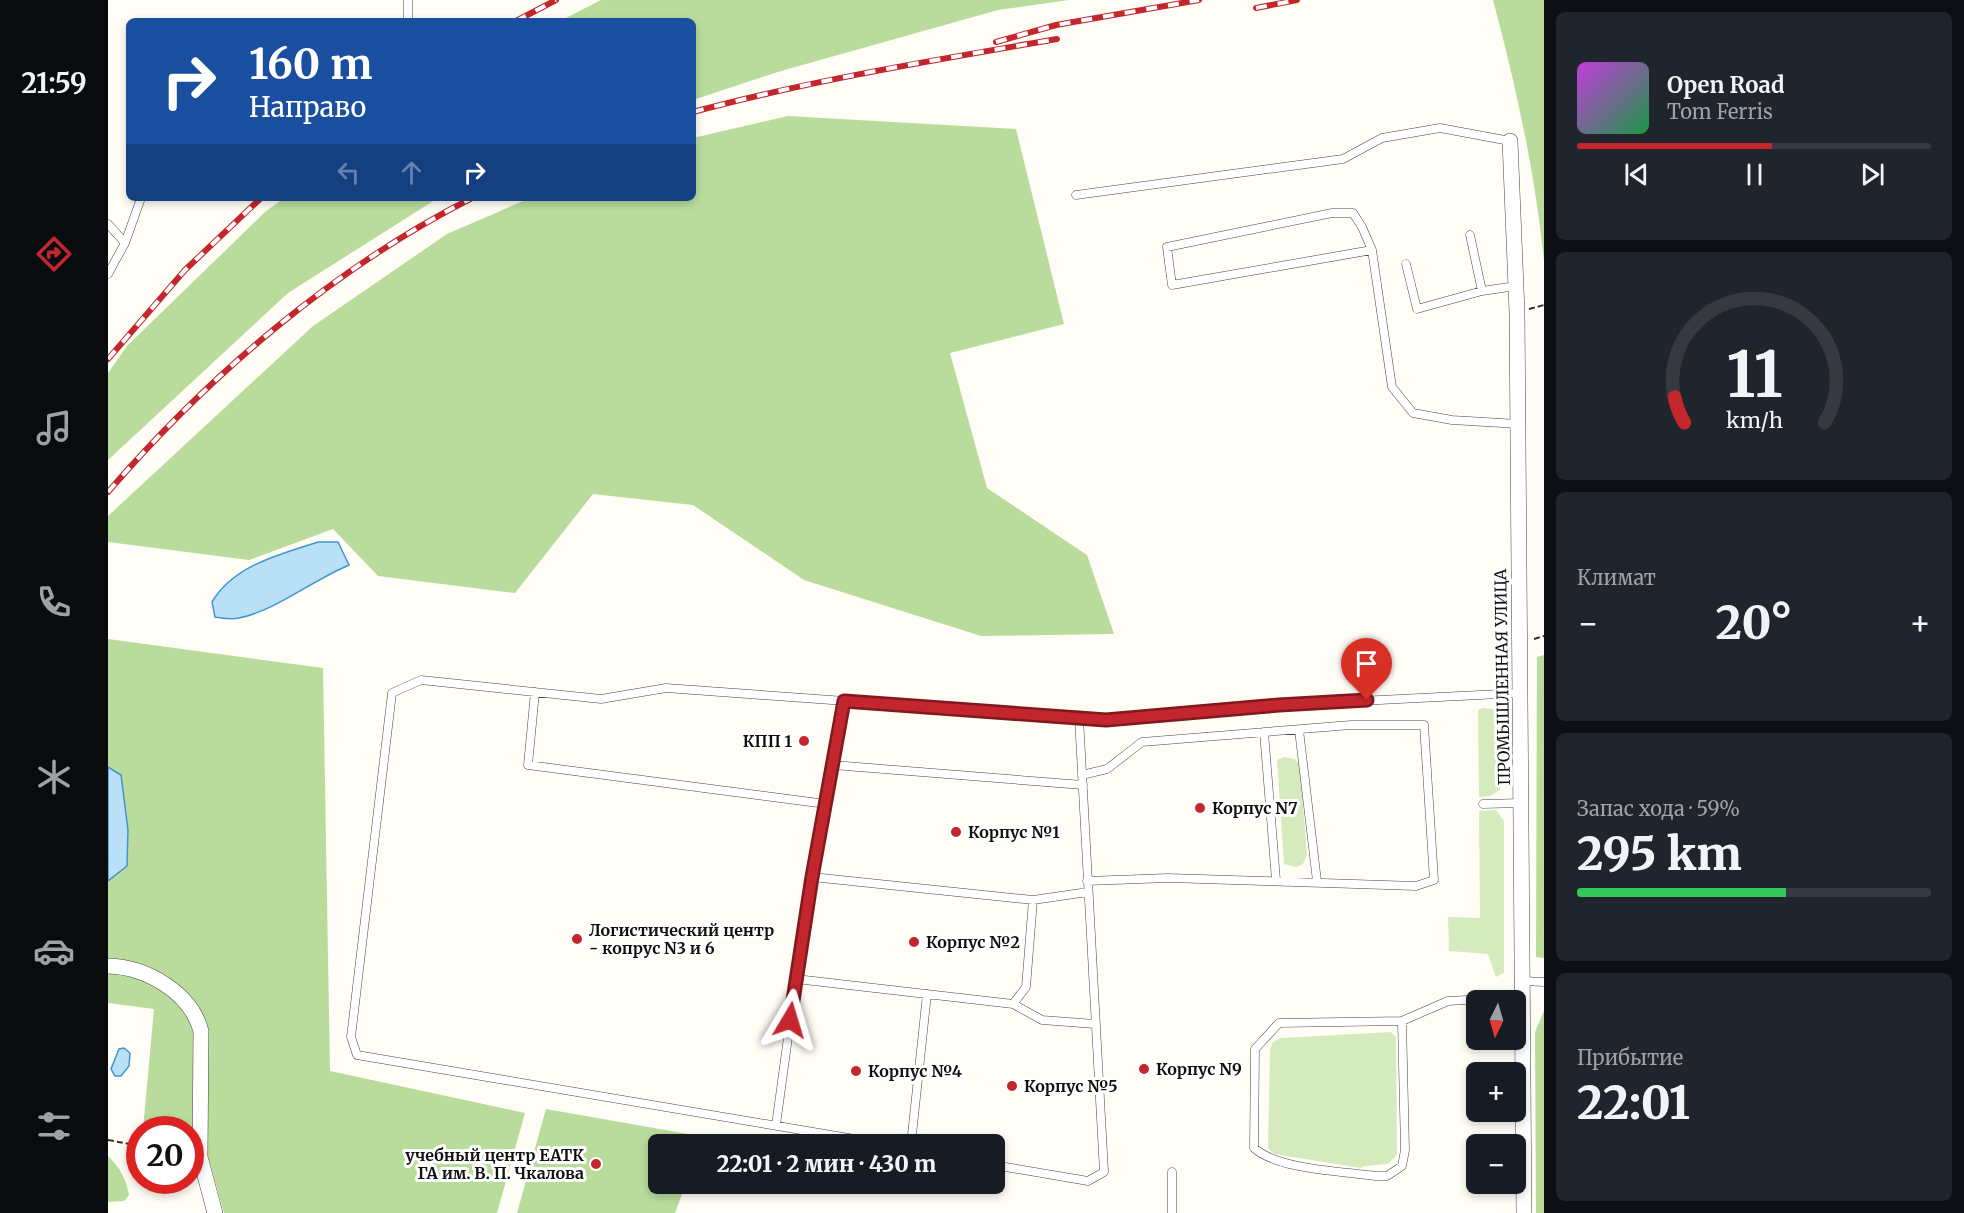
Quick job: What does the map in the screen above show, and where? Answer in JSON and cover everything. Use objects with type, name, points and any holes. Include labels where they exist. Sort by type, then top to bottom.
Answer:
[{"type":"street","name":"ПРОМЫШЛЕННАЯ УЛИЦА","points":[[1510,141],[1516,286],[1518,424],[1524,1213]]},
{"type":"street","points":[[108,966],[131,969],[180,995],[197,1016],[201,1031],[200,1157],[215,1213]]},
{"type":"lane","points":[[408,0],[408,18]]},
{"type":"lane","points":[[1076,195],[1343,159],[1382,138],[1440,128],[1510,141]]},
{"type":"lane","points":[[108,274],[125,243],[140,201]]},
{"type":"lane","points":[[1372,250],[1172,285],[1167,247],[1332,213],[1353,213],[1372,250],[1392,387],[1413,413],[1452,420],[1518,424]]},
{"type":"lane","points":[[108,224],[125,243]]},
{"type":"lane","points":[[1470,235],[1482,291]]},
{"type":"lane","points":[[1406,264],[1418,309],[1482,291],[1516,286]]},
{"type":"lane","points":[[827,1134],[357,1055],[351,1037],[392,693],[421,680],[601,699],[666,688],[1106,720],[1279,705],[1520,693]]},
{"type":"lane","points":[[535,692],[528,765],[826,804]]},
{"type":"lane","points":[[776,1125],[812,877],[844,701]]},
{"type":"lane","points":[[1005,1166],[1088,1181],[1104,1172],[1079,718]]},
{"type":"lane","points":[[1082,775],[1107,769],[1142,742],[1351,725],[1424,725],[1434,880],[1416,886],[1317,881],[1168,878],[1087,881]]},
{"type":"lane","points":[[1299,729],[1317,881]]},
{"type":"lane","points":[[1264,732],[1276,880]]},
{"type":"lane","points":[[833,765],[1083,785]]},
{"type":"lane","points":[[1483,804],[1521,803]]},
{"type":"lane","points":[[812,877],[1033,900],[1088,892]]},
{"type":"lane","points":[[1013,1004],[1026,987],[1033,900]]},
{"type":"lane","points":[[796,979],[1013,1004],[1042,1020],[1095,1024]]},
{"type":"lane","points":[[1402,1021],[1405,1150],[1402,1166],[1386,1176],[1375,1176],[1290,1163],[1265,1157],[1254,1148],[1255,1049],[1280,1023],[1402,1021],[1448,1001],[1523,989],[1544,982]]},
{"type":"lane","points":[[912,1134],[927,994]]},
{"type":"lane","points":[[1172,1172],[1172,1213]]},
{"type":"path","points":[[108,1140],[126,1143]]},
{"type":"green space","points":[[601,0],[1069,0],[998,10],[781,71],[696,99],[696,18],[566,18]]},
{"type":"green space","points":[[1493,0],[1544,0],[1544,261],[1524,129]]},
{"type":"green space","points":[[788,116],[1016,129],[1064,324],[950,353],[987,488],[1087,555],[1114,634],[981,636],[804,580],[693,505],[593,494],[515,593],[378,576],[333,529],[249,560],[108,542],[108,516],[313,326],[447,234],[523,201],[696,201],[696,137]]},
{"type":"green space","points":[[280,201],[433,201],[288,293],[108,460],[108,373],[127,346],[265,212]]},
{"type":"green space","points":[[108,639],[323,668],[330,1071],[525,1113],[497,1213],[224,1213],[204,1149],[204,1116],[144,1116],[154,1009],[108,1003],[108,881],[127,866],[121,775],[108,767]]},
{"type":"green space","points":[[1544,655],[1544,958],[1536,957],[1537,657]]},
{"type":"green space","points":[[1495,709],[1499,717],[1504,760],[1500,790],[1490,796],[1479,797],[1478,710]]},
{"type":"green space","points":[[1284,757],[1295,759],[1300,766],[1307,855],[1303,864],[1296,867],[1284,864],[1277,760]]},
{"type":"green space","points":[[1496,810],[1504,821],[1504,973],[1496,977],[1488,954],[1449,951],[1448,917],[1480,918],[1479,811]]},
{"type":"green space","points":[[1544,1011],[1544,1213],[1536,1213],[1535,1032]]},
{"type":"green space","points":[[1391,1032],[1396,1037],[1397,1155],[1388,1164],[1361,1168],[1274,1154],[1268,1148],[1270,1050],[1273,1042],[1281,1038]]},
{"type":"green space","points":[[546,1109],[688,1134],[648,1134],[648,1194],[682,1194],[675,1213],[517,1213]]},
{"type":"green space","points":[[108,1156],[122,1174],[126,1184],[126,1194],[129,1195],[124,1201],[108,1202]]},
{"type":"water","points":[[318,542],[338,542],[349,565],[266,609],[233,619],[215,617],[212,602],[232,579],[259,563]]},
{"type":"water","points":[[108,767],[121,775],[128,830],[127,866],[108,881]]},
{"type":"water","points":[[124,1048],[130,1053],[129,1066],[121,1076],[115,1076],[111,1069],[119,1049]]},
{"type":"railway","points":[[522,18],[556,0]]},
{"type":"railway","points":[[996,42],[1056,25],[1199,0]]},
{"type":"railway","points":[[1256,8],[1297,0]]},
{"type":"railway","points":[[696,111],[828,80],[1057,39]]},
{"type":"railway","points":[[108,359],[185,270],[258,201]]},
{"type":"railway","points":[[108,492],[188,407],[276,327],[371,257],[467,201]]},
{"type":"place","name":"КПП 1","points":[[804,741]]},
{"type":"place","name":"Корпус N7","points":[[1200,808]]},
{"type":"place","name":"Корпус №1","points":[[956,832]]},
{"type":"place","name":"Логистический центр - копрус N3 и 6","points":[[577,939]]},
{"type":"place","name":"Корпус №2","points":[[914,942]]},
{"type":"place","name":"Корпус N9","points":[[1144,1069]]},
{"type":"place","name":"Корпус №4","points":[[856,1071]]},
{"type":"place","name":"Корпус №5","points":[[1012,1086]]},
{"type":"place","name":"учебный центр ЕАТК ГА им. В. П. Чкалова","points":[[596,1164]]},
{"type":"route","points":[[790,1020],[812,877],[844,701],[1106,720],[1367,700]]}]
